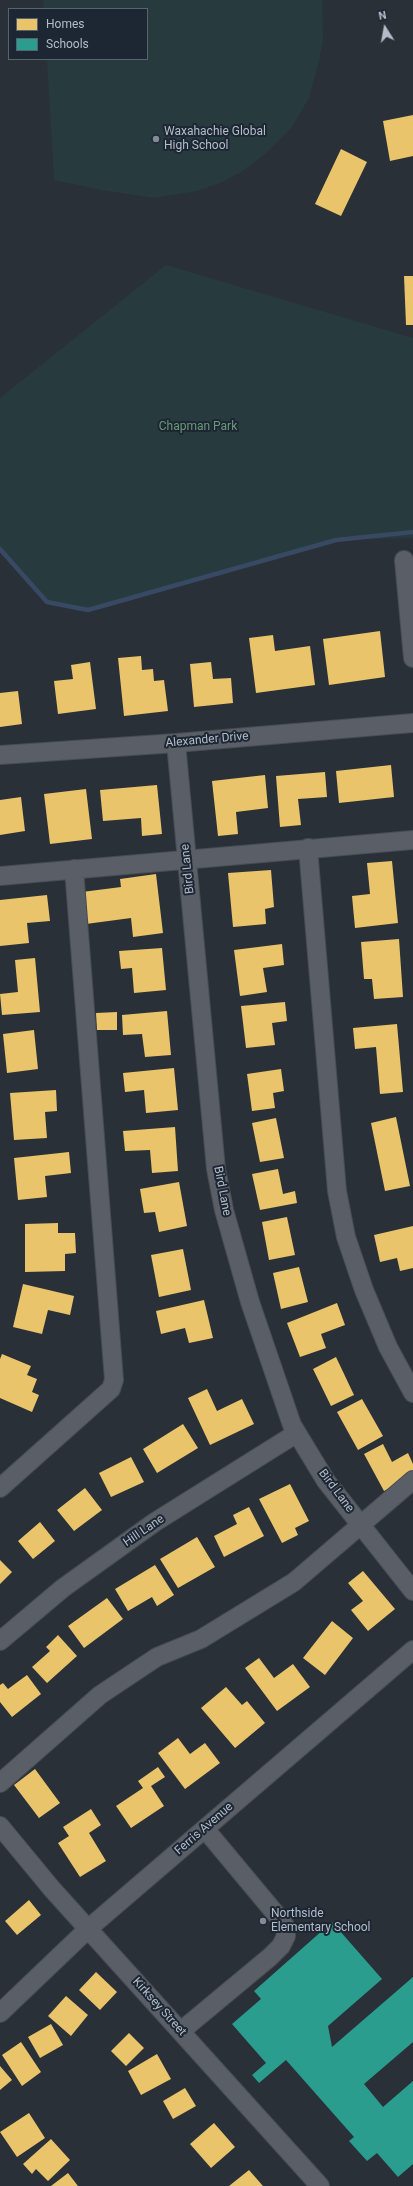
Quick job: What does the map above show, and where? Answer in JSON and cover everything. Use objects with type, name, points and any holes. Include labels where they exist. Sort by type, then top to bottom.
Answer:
[{"type":"street","points":[[404,560],[413,658]]},
{"type":"street","name":"Alexander Drive","points":[[0,755],[176,743],[413,723]]},
{"type":"street","name":"Bird Lane","points":[[176,743],[216,1169],[224,1210],[250,1302],[292,1424],[326,1481],[413,1590]]},
{"type":"street","points":[[0,876],[187,858],[413,840]]},
{"type":"street","points":[[308,848],[337,1191],[346,1237],[364,1290],[388,1347],[413,1393]]},
{"type":"street","points":[[0,1488],[111,1390],[114,1380],[74,869]]},
{"type":"street","name":"Hill Lane","points":[[0,1641],[63,1588],[155,1522],[297,1433]]},
{"type":"street","points":[[0,1783],[100,1695],[157,1657],[201,1639],[294,1582],[413,1480]]},
{"type":"street","name":"Ferris Avenue","points":[[0,2013],[89,1928],[413,1650]]},
{"type":"street","name":"Kirksey Street","points":[[0,1826],[89,1928],[320,2186]]},
{"type":"street","points":[[181,2031],[270,1958],[281,1946],[286,1936],[285,1926],[280,1919],[204,1829]]},
{"type":"green space","points":[[43,0],[322,0],[323,39],[309,98],[292,127],[264,155],[241,172],[220,183],[197,191],[154,198],[101,190],[54,180],[47,60],[148,60],[148,8],[44,8]]},
{"type":"green space","name":"Chapman Park","points":[[166,265],[413,338],[413,538],[336,540],[88,610],[47,602],[0,549],[0,398]]},
{"type":"building: Homes","points":[[413,115],[413,156],[390,161],[383,121]]},
{"type":"building: Homes","points":[[341,149],[367,162],[341,216],[315,204]]},
{"type":"building: Homes","points":[[404,276],[413,276],[413,325],[406,325]]},
{"type":"building: Homes","points":[[380,631],[385,677],[329,685],[323,639]]},
{"type":"building: Homes","points":[[273,635],[275,651],[310,646],[315,685],[256,693],[249,638]]},
{"type":"building: Homes","points":[[141,656],[142,670],[153,669],[154,681],[164,680],[168,711],[124,716],[118,658]]},
{"type":"building: Homes","points":[[90,662],[96,709],[58,714],[54,681],[73,679],[71,665]]},
{"type":"building: Homes","points":[[211,662],[213,679],[231,678],[233,703],[194,707],[190,664]]},
{"type":"building: Homes","points":[[18,691],[22,724],[0,727],[0,693]]},
{"type":"building: Homes","points":[[391,765],[394,797],[339,803],[336,771]]},
{"type":"building: Homes","points":[[325,772],[327,797],[298,799],[301,825],[280,827],[276,776]]},
{"type":"building: Homes","points":[[265,775],[268,808],[236,812],[238,834],[218,836],[212,781]]},
{"type":"building: Homes","points":[[157,785],[162,834],[142,836],[141,818],[103,821],[100,790]]},
{"type":"building: Homes","points":[[86,789],[92,839],[50,844],[44,794]]},
{"type":"building: Homes","points":[[21,797],[25,831],[0,835],[0,800]]},
{"type":"building: Homes","points":[[392,861],[398,923],[355,928],[352,896],[370,894],[367,863]]},
{"type":"building: Homes","points":[[271,870],[274,907],[265,909],[266,924],[233,927],[228,873]]},
{"type":"building: Homes","points":[[156,874],[163,933],[133,937],[131,918],[86,924],[82,892],[121,887],[120,879]]},
{"type":"building: Homes","points":[[47,895],[50,921],[27,923],[29,943],[0,946],[0,900]]},
{"type":"building: Homes","points":[[399,939],[403,997],[374,999],[372,979],[364,979],[361,942]]},
{"type":"building: Homes","points":[[282,944],[284,965],[263,968],[267,992],[240,996],[234,950]]},
{"type":"building: Homes","points":[[162,948],[166,990],[134,993],[132,968],[121,969],[119,951]]},
{"type":"building: Homes","points":[[35,958],[40,1012],[2,1015],[0,994],[18,992],[15,960]]},
{"type":"building: Homes","points":[[285,1002],[287,1021],[272,1023],[275,1045],[246,1048],[241,1006]]},
{"type":"building: Homes","points":[[167,1011],[171,1055],[145,1057],[142,1034],[123,1035],[122,1015]]},
{"type":"building: Homes","points":[[117,1012],[117,1030],[97,1030],[96,1013]]},
{"type":"building: Homes","points":[[397,1024],[403,1092],[380,1094],[376,1047],[355,1049],[353,1028]]},
{"type":"building: Homes","points":[[34,1030],[38,1069],[7,1073],[3,1034]]},
{"type":"building: Homes","points":[[174,1068],[178,1110],[146,1113],[144,1090],[125,1092],[123,1073]]},
{"type":"building: Homes","points":[[281,1069],[284,1091],[273,1093],[275,1108],[252,1111],[247,1074]]},
{"type":"building: Homes","points":[[56,1090],[57,1111],[45,1112],[47,1138],[14,1140],[10,1093]]},
{"type":"building: Homes","points":[[396,1117],[410,1186],[385,1191],[371,1123]]},
{"type":"building: Homes","points":[[276,1118],[284,1158],[260,1162],[252,1123]]},
{"type":"building: Homes","points":[[175,1127],[178,1171],[152,1173],[150,1150],[125,1151],[123,1131]]},
{"type":"building: Homes","points":[[69,1152],[71,1173],[45,1176],[47,1197],[18,1200],[14,1158]]},
{"type":"building: Homes","points":[[278,1169],[283,1194],[295,1191],[297,1203],[260,1210],[252,1174]]},
{"type":"building: Homes","points":[[179,1182],[187,1226],[159,1232],[155,1212],[144,1213],[140,1189]]},
{"type":"building: Homes","points":[[287,1217],[295,1255],[269,1260],[262,1222]]},
{"type":"building: Homes","points":[[58,1223],[58,1233],[75,1233],[76,1253],[65,1254],[65,1271],[25,1272],[25,1224]]},
{"type":"building: Homes","points":[[413,1226],[413,1268],[400,1271],[397,1258],[380,1262],[374,1235]]},
{"type":"building: Homes","points":[[183,1249],[191,1290],[159,1297],[151,1255]]},
{"type":"building: Homes","points":[[299,1267],[308,1302],[281,1309],[273,1273]]},
{"type":"building: Homes","points":[[23,1284],[74,1296],[70,1315],[48,1310],[42,1334],[13,1327]]},
{"type":"building: Homes","points":[[204,1300],[213,1338],[189,1343],[185,1328],[161,1334],[156,1311]]},
{"type":"building: Homes","points":[[337,1303],[345,1325],[321,1334],[326,1348],[300,1357],[287,1323]]},
{"type":"building: Homes","points":[[2,1354],[31,1366],[27,1375],[37,1379],[32,1392],[39,1395],[32,1412],[0,1398],[0,1359]]},
{"type":"building: Homes","points":[[336,1357],[354,1395],[331,1406],[313,1369]]},
{"type":"building: Homes","points":[[207,1389],[217,1411],[242,1399],[254,1424],[210,1445],[188,1398]]},
{"type":"building: Homes","points":[[362,1399],[383,1436],[358,1450],[337,1412]]},
{"type":"building: Homes","points":[[183,1424],[198,1448],[157,1473],[143,1449]]},
{"type":"building: Homes","points":[[383,1444],[392,1462],[408,1453],[413,1464],[413,1476],[384,1491],[364,1454]]},
{"type":"building: Homes","points":[[131,1457],[144,1482],[111,1497],[99,1473]]},
{"type":"building: Homes","points":[[290,1484],[309,1521],[295,1528],[298,1535],[282,1543],[259,1499]]},
{"type":"building: Homes","points":[[85,1488],[102,1510],[74,1531],[57,1510]]},
{"type":"building: Homes","points":[[249,1507],[264,1536],[224,1557],[214,1536],[237,1524],[233,1515]]},
{"type":"building: Homes","points":[[40,1522],[55,1541],[33,1559],[18,1541]]},
{"type":"building: Homes","points":[[197,1537],[215,1567],[178,1588],[160,1559]]},
{"type":"building: Homes","points":[[0,1560],[12,1572],[0,1584]]},
{"type":"building: Homes","points":[[155,1565],[174,1595],[157,1606],[152,1597],[128,1611],[115,1589]]},
{"type":"building: Homes","points":[[363,1571],[395,1609],[368,1631],[351,1610],[363,1601],[348,1583]]},
{"type":"building: Homes","points":[[107,1598],[123,1619],[84,1648],[68,1626]]},
{"type":"building: Homes","points":[[332,1621],[353,1638],[325,1675],[303,1658]]},
{"type":"building: Homes","points":[[58,1635],[77,1656],[47,1683],[32,1667],[50,1651],[46,1647]]},
{"type":"building: Homes","points":[[259,1658],[274,1678],[293,1664],[310,1687],[277,1711],[245,1668]]},
{"type":"building: Homes","points":[[27,1675],[41,1694],[12,1717],[0,1702],[0,1685],[3,1683],[8,1689]]},
{"type":"building: Homes","points":[[226,1687],[242,1705],[247,1701],[265,1723],[235,1748],[201,1708]]},
{"type":"building: Homes","points":[[178,1738],[190,1754],[205,1743],[220,1763],[185,1789],[158,1753]]},
{"type":"building: Homes","points":[[158,1767],[165,1777],[151,1786],[164,1806],[131,1828],[116,1806],[143,1788],[138,1781]]},
{"type":"building: Homes","points":[[35,1769],[60,1803],[39,1818],[14,1785]]},
{"type":"building: Homes","points":[[91,1809],[101,1825],[89,1833],[106,1861],[80,1877],[58,1843],[69,1836],[63,1827]]},
{"type":"building: Homes","points":[[29,1900],[41,1915],[17,1935],[5,1921]]},
{"type":"building: Homes","points":[[96,1972],[117,1992],[100,2010],[79,1990]]},
{"type":"building: Homes","points":[[66,1996],[88,2015],[71,2036],[48,2016]]},
{"type":"building: Homes","points":[[51,2024],[63,2045],[40,2058],[28,2037]]},
{"type":"building: Homes","points":[[129,2033],[144,2048],[126,2066],[111,2051]]},
{"type":"building: Homes","points":[[21,2042],[41,2072],[22,2086],[2,2055]]},
{"type":"building: Homes","points":[[157,2054],[171,2079],[141,2095],[128,2071]]},
{"type":"building: Homes","points":[[0,2066],[12,2080],[0,2090]]},
{"type":"building: Homes","points":[[185,2088],[196,2106],[173,2119],[163,2101]]},
{"type":"building: Homes","points":[[29,2113],[45,2138],[17,2157],[0,2132]]},
{"type":"building: Homes","points":[[214,2123],[235,2147],[211,2168],[190,2144]]},
{"type":"building: Homes","points":[[51,2139],[70,2160],[48,2181],[36,2169],[32,2174],[23,2164]]},
{"type":"building: Homes","points":[[249,2170],[263,2186],[229,2186]]},
{"type":"building: Homes","points":[[68,2173],[78,2186],[51,2186]]},
{"type":"building: Schools","points":[[332,1922],[382,1979],[328,2026],[332,2047],[413,1977],[413,2042],[364,2084],[383,2107],[413,2081],[413,2164],[398,2177],[377,2153],[367,2161],[349,2141],[354,2137],[286,2060],[259,2083],[252,2075],[266,2063],[232,2024],[261,1999],[254,1991]]},
{"type":"waterway","points":[[0,549],[47,602],[88,610],[336,540],[413,532]]},
{"type":"place","name":"Waxahachie Global High School","points":[[156,139]]},
{"type":"place","name":"Northside Elementary School","points":[[263,1921]]}]
